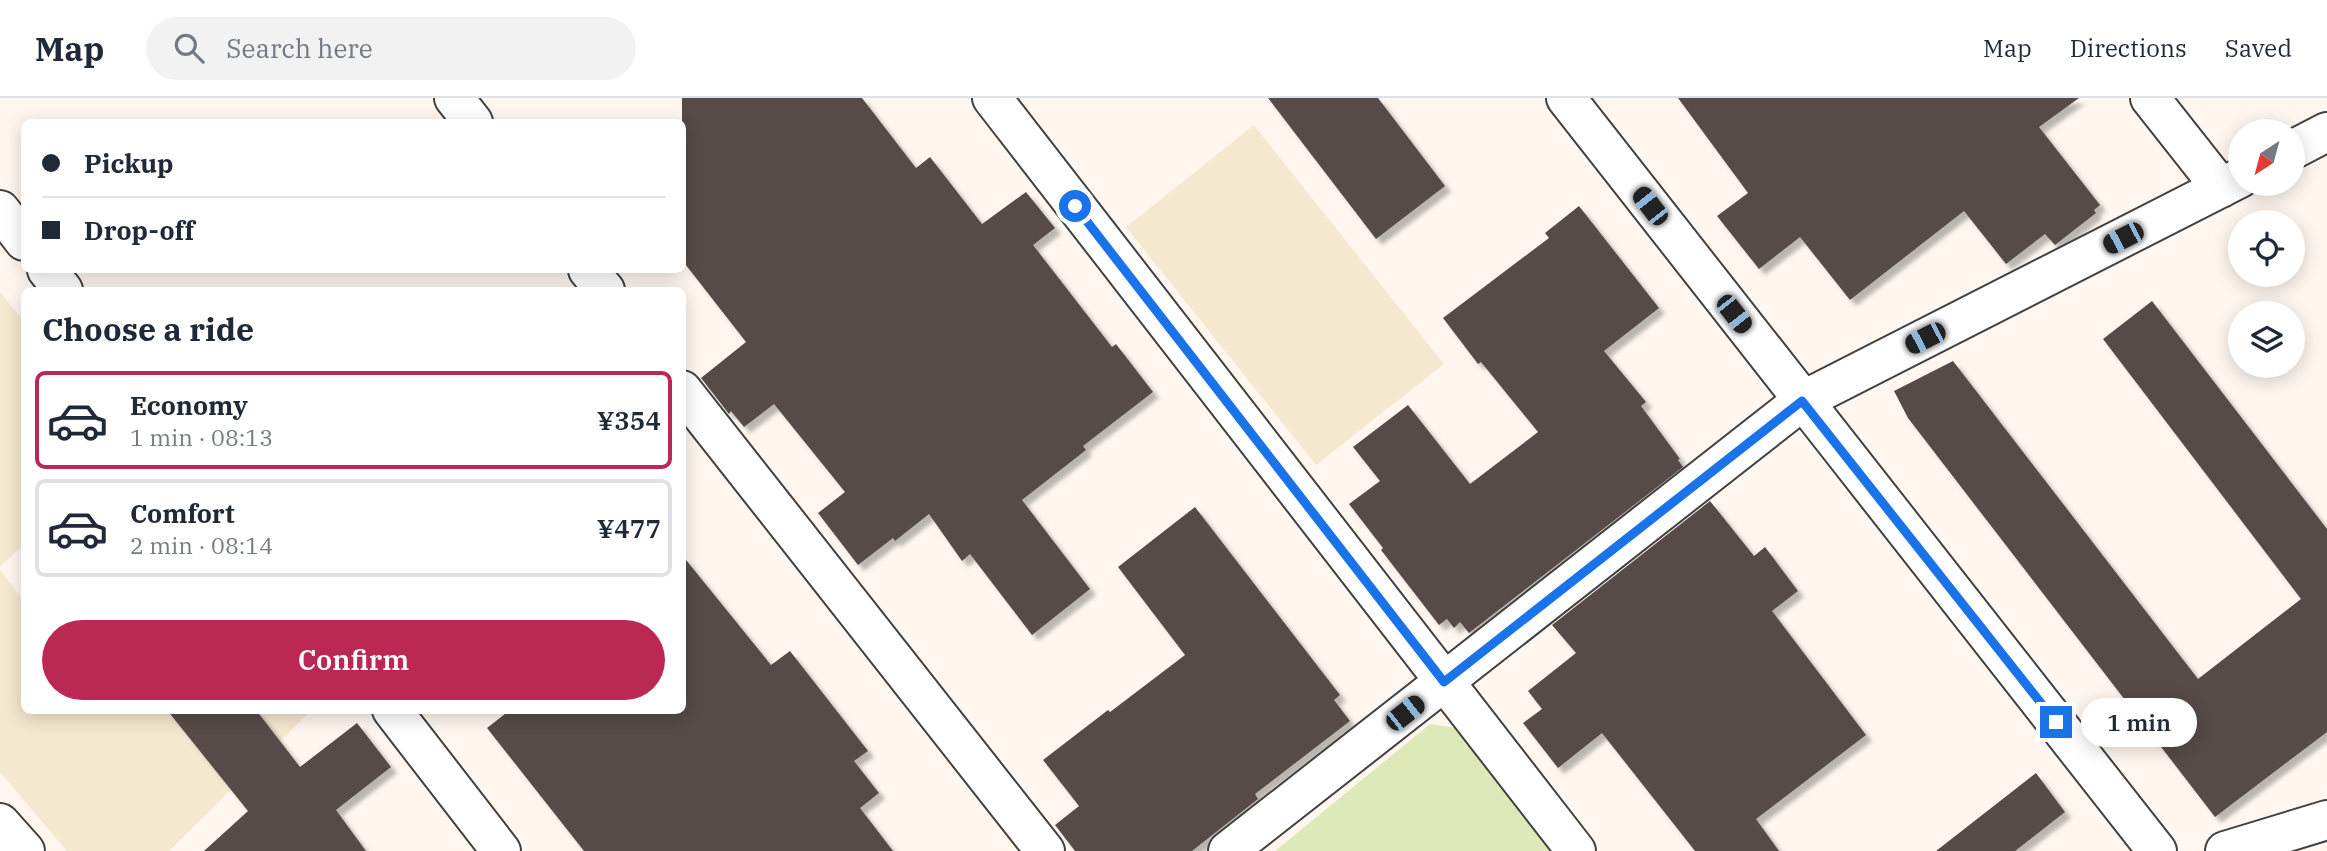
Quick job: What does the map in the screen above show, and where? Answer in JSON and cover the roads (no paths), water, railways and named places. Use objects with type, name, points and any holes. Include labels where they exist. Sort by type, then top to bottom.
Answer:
[{"type":"street","points":[[454,98],[471,119]]},
{"type":"street","points":[[992,98],[1576,851]]},
{"type":"street","points":[[1566,98],[2157,851]]},
{"type":"street","points":[[2150,98],[2228,180]]},
{"type":"street","points":[[2305,143],[2327,132]]},
{"type":"street","points":[[1228,851],[1802,401],[2228,185]]},
{"type":"street","points":[[0,210],[21,237]]},
{"type":"street","points":[[49,273],[61,287]]},
{"type":"street","points":[[591,273],[602,287]]},
{"type":"street","points":[[686,395],[1045,851]]},
{"type":"street","points":[[394,714],[501,851]]},
{"type":"street","points":[[2225,851],[2327,820]]},
{"type":"street","points":[[0,823],[25,851]]}]
